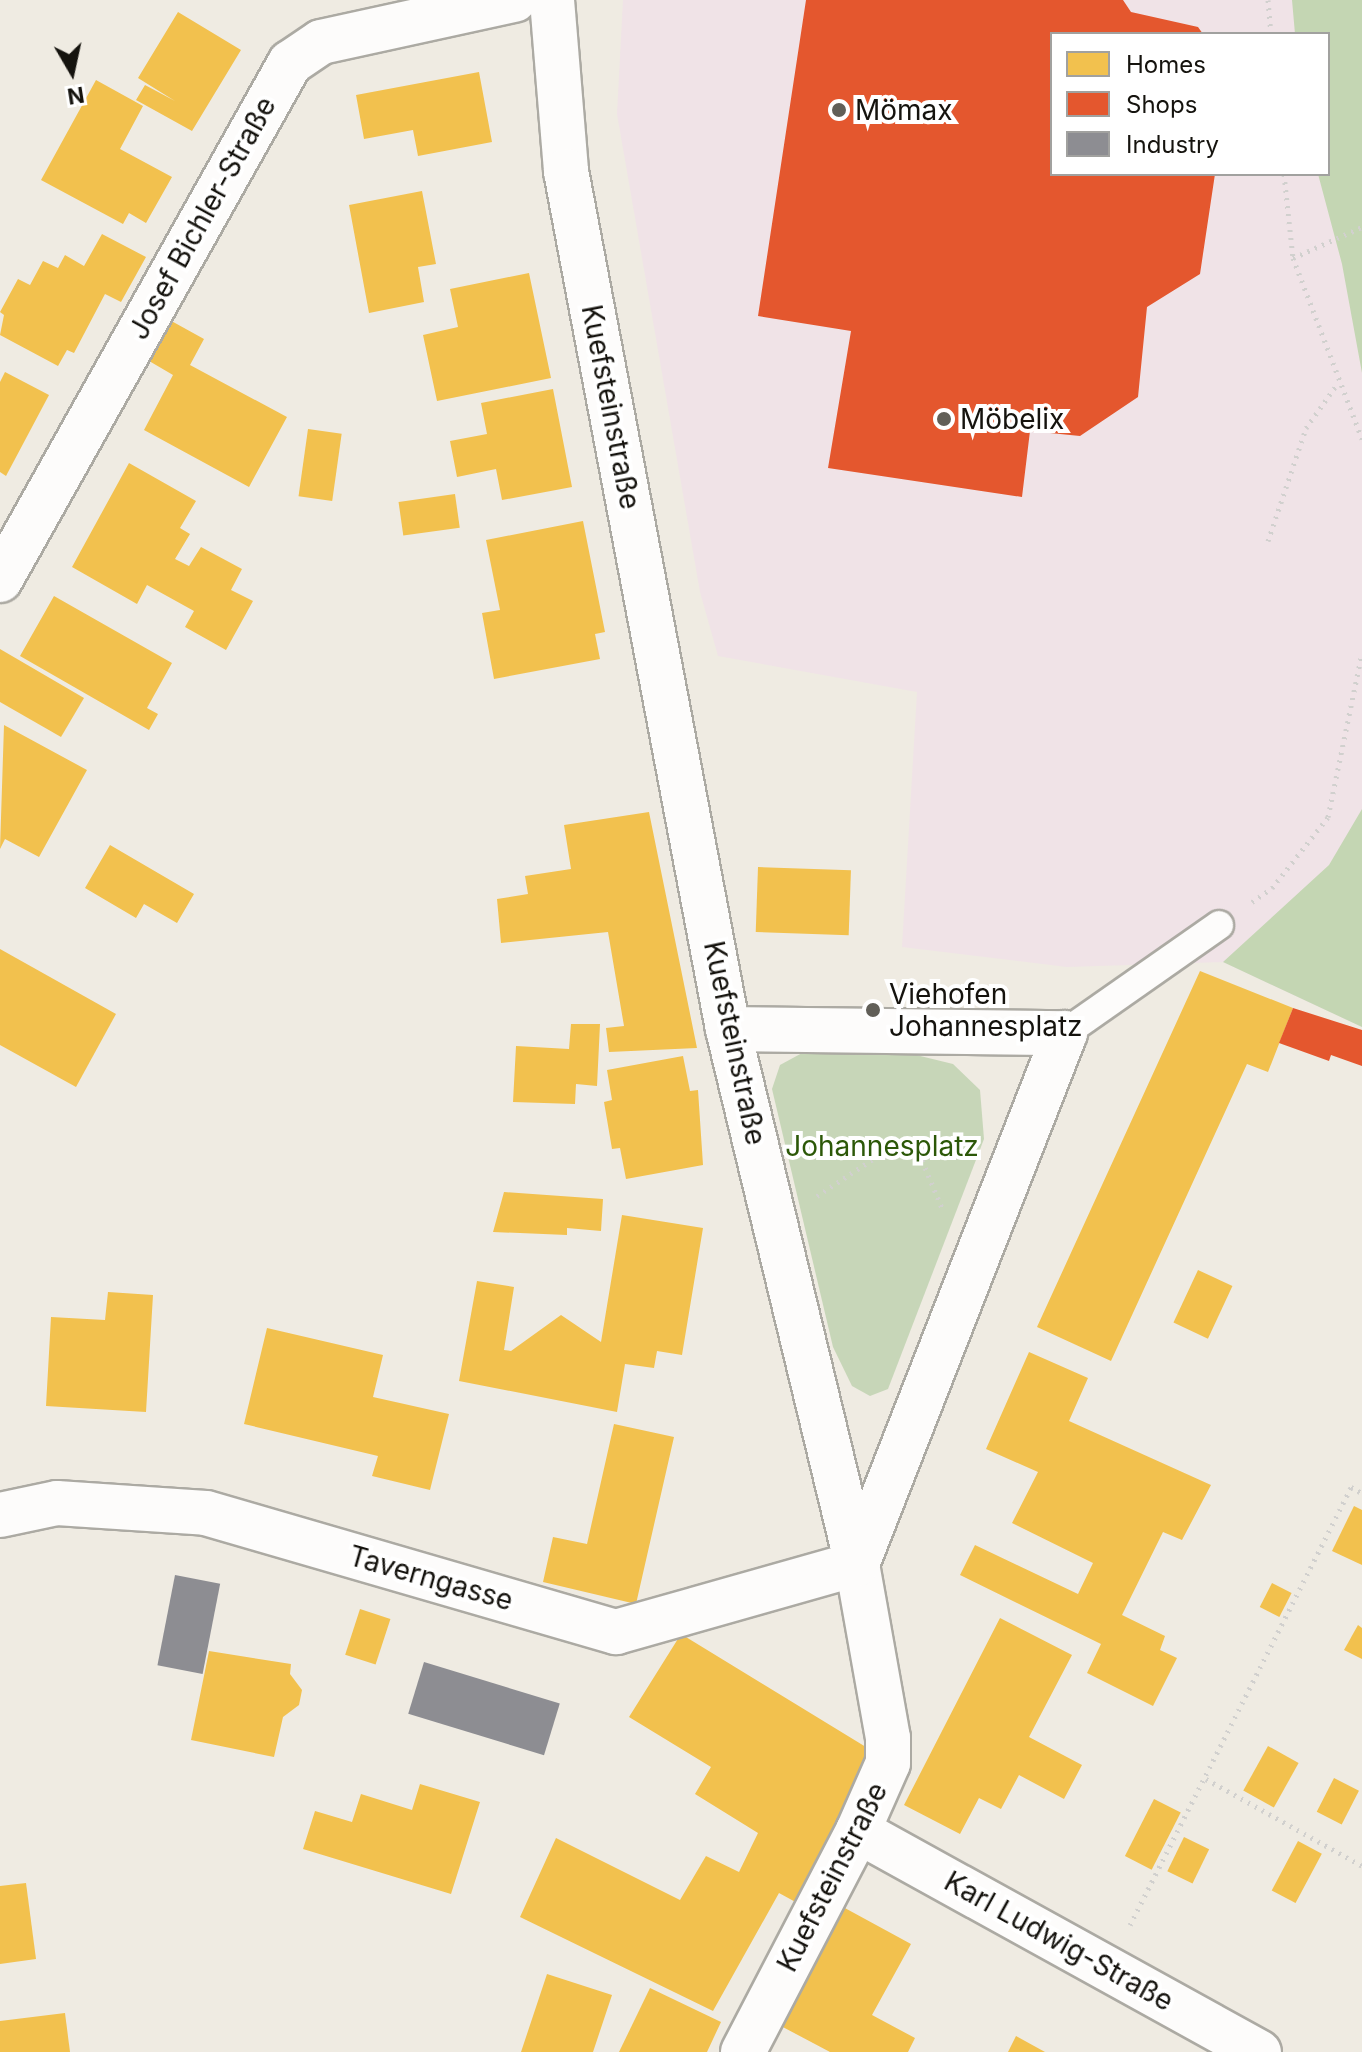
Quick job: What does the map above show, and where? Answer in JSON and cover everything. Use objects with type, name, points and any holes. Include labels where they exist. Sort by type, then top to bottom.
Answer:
[{"type":"street","name":"Josef Bichler-Straße","points":[[0,580],[290,63],[321,42],[514,0]]},
{"type":"street","name":"Kuefsteinstraße","points":[[552,0],[566,171],[728,1029],[857,1564],[889,1751],[858,1831],[743,2052]]},
{"type":"street","points":[[728,1029],[1065,1033],[857,1564]]},
{"type":"street","name":"Taverngasse","points":[[0,1515],[57,1503],[206,1513],[616,1632],[857,1564]]},
{"type":"street","name":"Karl Ludwig-Straße","points":[[858,1831],[1259,2052]]},
{"type":"lane","points":[[1065,1033],[1219,925]]},
{"type":"path","points":[[1268,0],[1271,32]]},
{"type":"path","points":[[1284,176],[1293,258],[1362,439]]},
{"type":"path","points":[[1293,258],[1362,227]]},
{"type":"path","points":[[1268,541],[1306,428],[1338,382]]},
{"type":"path","points":[[1219,925],[1272,888],[1328,817],[1362,653]]},
{"type":"path","points":[[774,1219],[846,1181],[876,1157],[919,1153],[941,1206],[977,1259]]},
{"type":"path","points":[[1108,1968],[1351,1487],[1362,1493]]},
{"type":"path","points":[[1206,1779],[1362,1866]]},
{"type":"shaded area","points":[[623,0],[1362,0],[1362,1027],[1223,962],[1067,967],[902,947],[917,692],[718,656],[700,592],[617,114]]},
{"type":"green space","points":[[1292,0],[1362,0],[1362,373],[1342,264],[1319,176],[1330,176],[1330,32],[1295,32]]},
{"type":"green space","points":[[1362,809],[1362,1027],[1223,962],[1329,865]]},
{"type":"green space","name":"Johannesplatz","points":[[815,1046],[912,1054],[953,1064],[980,1090],[984,1139],[888,1389],[870,1396],[852,1386],[833,1347],[772,1089],[780,1065]]},
{"type":"building: Homes","points":[[178,12],[241,50],[192,131],[136,100],[145,85],[175,101],[138,78]]},
{"type":"building: Homes","points":[[479,72],[492,142],[418,156],[413,130],[364,139],[356,95]]},
{"type":"building: Homes","points":[[96,80],[143,106],[120,149],[172,177],[146,223],[129,213],[123,224],[41,180]]},
{"type":"building: Homes","points":[[422,191],[436,264],[418,267],[424,302],[369,313],[349,205]]},
{"type":"building: Homes","points":[[102,234],[146,257],[121,302],[105,294],[74,353],[67,350],[58,366],[0,335],[4,315],[0,312],[18,279],[30,285],[43,261],[58,268],[65,255],[84,266]]},
{"type":"building: Homes","points":[[529,273],[551,378],[437,401],[423,335],[458,327],[450,289]]},
{"type":"building: Homes","points":[[166,318],[204,339],[190,365],[287,417],[249,487],[144,430],[173,375],[144,358]]},
{"type":"building: Homes","points":[[5,372],[49,395],[6,476],[0,472],[0,382]]},
{"type":"building: Homes","points":[[553,389],[572,487],[502,500],[496,469],[457,477],[450,441],[487,434],[481,403]]},
{"type":"building: Homes","points":[[308,429],[342,434],[332,501],[299,496]]},
{"type":"building: Homes","points":[[129,463],[196,501],[180,528],[190,534],[175,559],[189,566],[201,547],[242,569],[231,590],[253,601],[226,650],[185,627],[194,611],[147,585],[137,604],[72,567]]},
{"type":"building: Homes","points":[[455,494],[460,528],[403,536],[399,502]]},
{"type":"building: Homes","points":[[583,521],[605,632],[595,634],[600,659],[494,679],[482,613],[500,610],[486,540]]},
{"type":"building: Homes","points":[[54,596],[172,663],[147,708],[158,714],[149,730],[20,656]]},
{"type":"building: Homes","points":[[0,649],[84,698],[61,737],[0,702]]},
{"type":"building: Homes","points":[[4,725],[87,770],[39,857],[5,839],[0,849]]},
{"type":"building: Homes","points":[[649,812],[697,1048],[609,1052],[606,1028],[624,1026],[608,932],[501,943],[497,899],[528,894],[525,876],[571,869],[564,825]]},
{"type":"building: Homes","points":[[110,845],[194,894],[177,923],[144,904],[136,918],[85,888]]},
{"type":"building: Homes","points":[[758,867],[851,870],[849,935],[756,932]]},
{"type":"building: Homes","points":[[0,949],[116,1014],[76,1087],[0,1045]]},
{"type":"building: Homes","points":[[1200,971],[1293,1008],[1268,1072],[1247,1064],[1111,1361],[1037,1327]]},
{"type":"building: Homes","points":[[571,1024],[600,1024],[597,1086],[576,1084],[575,1104],[513,1102],[516,1046],[569,1049]]},
{"type":"building: Homes","points":[[683,1056],[690,1091],[698,1090],[703,1165],[626,1179],[620,1148],[612,1149],[604,1102],[612,1100],[607,1070]]},
{"type":"building: Homes","points":[[504,1192],[603,1199],[601,1231],[567,1228],[567,1235],[493,1232]]},
{"type":"building: Homes","points":[[622,1215],[703,1228],[682,1355],[657,1351],[654,1368],[625,1364],[617,1412],[459,1381],[477,1281],[514,1287],[504,1350],[511,1351],[561,1315],[601,1342]]},
{"type":"building: Homes","points":[[1198,1270],[1232,1286],[1208,1339],[1173,1323]]},
{"type":"building: Homes","points":[[108,1292],[153,1295],[146,1412],[46,1406],[51,1317],[105,1320]]},
{"type":"building: Homes","points":[[267,1328],[383,1355],[373,1397],[449,1414],[430,1490],[372,1476],[378,1456],[244,1424]]},
{"type":"building: Homes","points":[[1029,1352],[1088,1378],[1069,1421],[1211,1485],[1182,1540],[1163,1532],[1122,1615],[1165,1636],[1160,1650],[1177,1658],[1153,1706],[1087,1673],[1101,1644],[960,1575],[975,1545],[1078,1594],[1093,1563],[1012,1523],[1038,1472],[986,1449]]},
{"type":"building: Homes","points":[[614,1424],[674,1437],[636,1604],[543,1582],[553,1537],[587,1544]]},
{"type":"building: Homes","points":[[1354,1506],[1362,1510],[1362,1565],[1332,1551]]},
{"type":"building: Homes","points":[[1272,1583],[1292,1593],[1279,1617],[1260,1607]]},
{"type":"building: Homes","points":[[360,1609],[390,1619],[376,1665],[345,1655]]},
{"type":"building: Homes","points":[[1000,1618],[1072,1655],[1029,1737],[1082,1765],[1064,1799],[1019,1775],[1001,1809],[979,1798],[960,1834],[904,1805]]},
{"type":"building: Homes","points":[[1358,1625],[1362,1628],[1362,1659],[1344,1650]]},
{"type":"building: Homes","points":[[681,1634],[879,1755],[801,1905],[779,1893],[713,2011],[520,1917],[556,1838],[680,1900],[706,1856],[739,1872],[758,1833],[695,1794],[711,1767],[629,1717]]},
{"type":"building: Homes","points":[[209,1651],[291,1664],[290,1674],[302,1690],[299,1705],[283,1717],[274,1757],[191,1740]]},
{"type":"building: Homes","points":[[1268,1746],[1299,1763],[1274,1808],[1243,1791]]},
{"type":"building: Homes","points":[[1334,1778],[1359,1791],[1342,1825],[1317,1812]]},
{"type":"building: Homes","points":[[420,1784],[480,1802],[451,1894],[303,1849],[315,1811],[352,1822],[361,1794],[412,1810]]},
{"type":"building: Homes","points":[[1154,1799],[1181,1813],[1152,1870],[1125,1856]]},
{"type":"building: Homes","points":[[1184,1837],[1209,1849],[1193,1883],[1167,1871]]},
{"type":"building: Homes","points":[[1298,1841],[1322,1854],[1296,1903],[1272,1890]]},
{"type":"building: Homes","points":[[26,1883],[36,1959],[0,1964],[0,1886]]},
{"type":"building: Homes","points":[[843,1907],[911,1944],[872,2015],[915,2038],[908,2052],[830,2052],[779,2025]]},
{"type":"building: Homes","points":[[547,1974],[612,1995],[593,2052],[521,2052]]},
{"type":"building: Homes","points":[[650,1988],[721,2022],[707,2052],[619,2052]]},
{"type":"building: Homes","points":[[65,2013],[70,2052],[0,2052],[0,2021]]},
{"type":"building: Homes","points":[[1016,2036],[1045,2052],[1008,2052]]},
{"type":"building: Shops","points":[[806,0],[1123,0],[1131,12],[1198,27],[1202,32],[1050,32],[1050,176],[1215,176],[1200,274],[1147,307],[1138,397],[1080,436],[1030,431],[1022,497],[828,468],[851,331],[758,316]]},
{"type":"building: Shops","points":[[1293,1008],[1362,1030],[1362,1066],[1331,1055],[1329,1061],[1279,1043]]},
{"type":"building: Industry","points":[[175,1575],[220,1584],[203,1674],[157,1665]]},
{"type":"building: Industry","points":[[424,1662],[560,1704],[544,1755],[408,1714]]},
{"type":"place","name":"Mömax","points":[[839,110]]},
{"type":"place","name":"Möbelix","points":[[944,419]]},
{"type":"place","name":"Viehofen Johannesplatz","points":[[873,1010]]}]
